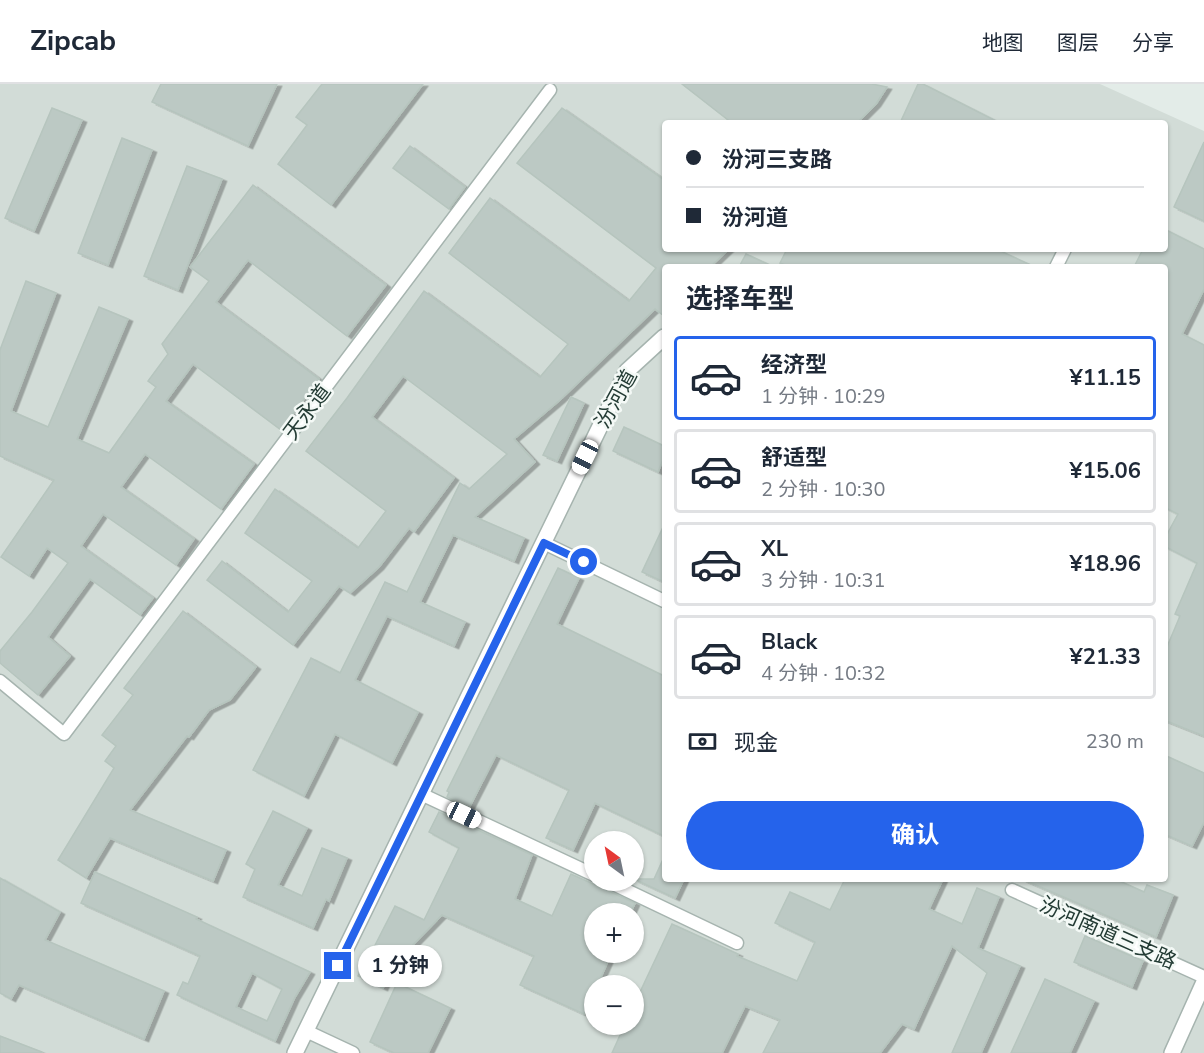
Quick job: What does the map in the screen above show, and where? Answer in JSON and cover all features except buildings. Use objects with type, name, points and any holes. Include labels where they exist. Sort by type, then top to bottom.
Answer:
[{"type":"street","name":"天永道","points":[[0,681],[64,734],[550,90]]},
{"type":"street","name":"汾河道","points":[[295,1053],[627,371],[662,339]]},
{"type":"street","points":[[544,543],[662,600]]},
{"type":"street","points":[[421,794],[584,870]]},
{"type":"street","name":"汾河南道三支路","points":[[1012,890],[1204,977]]},
{"type":"street","points":[[628,891],[737,943]]},
{"type":"street","points":[[1172,1053],[1204,982]]},
{"type":"street","points":[[306,1030],[353,1053]]},
{"type":"shaded area","points":[[0,84],[1100,84],[1204,131],[1204,1053],[0,1053]]},
{"type":"route","points":[[338,966],[544,543],[584,562]]}]
